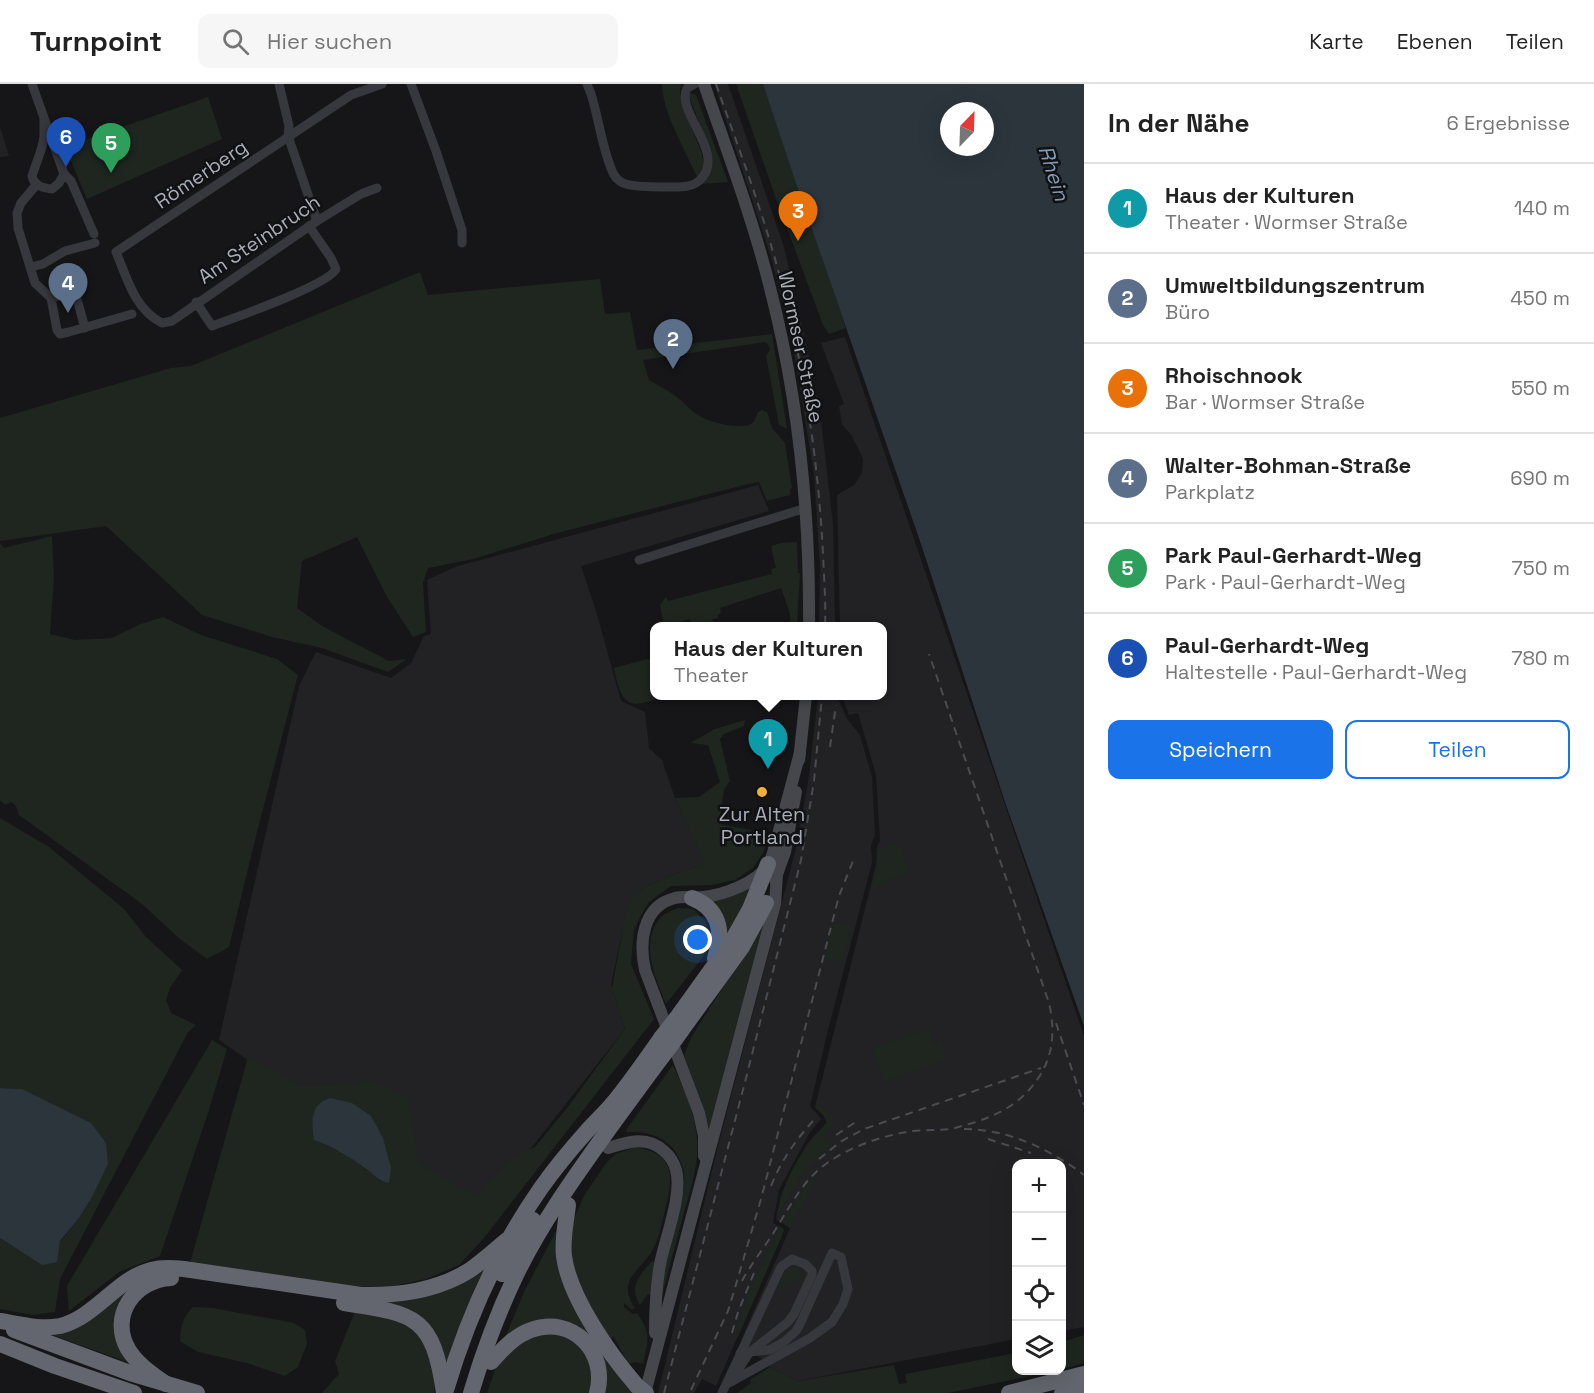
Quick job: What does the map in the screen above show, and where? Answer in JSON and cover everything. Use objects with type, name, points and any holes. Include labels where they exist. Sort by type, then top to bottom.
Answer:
[{"type":"highway","points":[[481,1393],[504,1324],[538,1252],[651,1084],[679,1025],[742,924],[762,882],[773,869]]},
{"type":"highway","points":[[692,898],[708,908],[718,925],[720,941],[712,971]]},
{"type":"highway","points":[[679,1025],[742,946],[766,903]]},
{"type":"highway","points":[[445,1393],[468,1322],[507,1240],[542,1187],[587,1131],[667,1047]]},
{"type":"highway","points":[[471,1393],[489,1336],[529,1250],[579,1169],[667,1047]]},
{"type":"highway","points":[[456,1393],[476,1333],[505,1269],[537,1214],[609,1108]]},
{"type":"highway","points":[[568,1205],[563,1246],[572,1285],[596,1330],[625,1373],[642,1391]]},
{"type":"highway","points":[[0,1323],[42,1327],[73,1322],[135,1277],[162,1268],[183,1269],[361,1295],[408,1293],[441,1284],[461,1275],[507,1240]]},
{"type":"highway","points":[[166,1384],[134,1358],[124,1341],[122,1325],[127,1306],[137,1290],[154,1281],[170,1278],[386,1310],[402,1315],[422,1328],[434,1345],[445,1393]]},
{"type":"highway","points":[[0,1323],[76,1354],[197,1393]]},
{"type":"highway","points":[[491,1362],[519,1335],[550,1326],[562,1328],[582,1338],[593,1352],[599,1367],[597,1393]]},
{"type":"highway","points":[[0,1344],[134,1393]]},
{"type":"highway","points":[[1009,1393],[1084,1374]]},
{"type":"highway","points":[[1062,1393],[1084,1387]]},
{"type":"main road","name":"Wormser Straße","points":[[704,84],[771,288],[790,381],[806,508],[809,622]]},
{"type":"main road","points":[[767,933],[766,903],[800,753],[806,700]]},
{"type":"main road","points":[[701,1181],[705,1150],[699,1113],[650,988],[642,960],[641,947],[644,929],[658,907],[674,898],[710,896],[737,888],[773,869]]},
{"type":"main road","points":[[642,1391],[714,1139],[776,904],[773,869]]},
{"type":"main road","points":[[608,1148],[632,1141],[651,1143],[667,1154],[676,1170],[678,1182],[676,1197],[660,1264],[655,1349]]},
{"type":"street","points":[[31,267],[43,264],[65,251],[94,239],[70,181],[65,175],[32,84]]},
{"type":"street","points":[[196,302],[212,326],[316,285],[334,273],[336,269],[313,223],[288,136],[289,126],[279,84]]},
{"type":"street","name":"Römerberg","points":[[162,323],[154,319],[139,303],[116,252],[351,95],[382,84]]},
{"type":"street","points":[[411,84],[462,230],[462,243]]},
{"type":"street","points":[[587,84],[616,178],[634,186],[675,187],[692,185],[705,174],[708,168],[708,155],[684,99],[687,88],[695,84]]},
{"type":"street","points":[[44,119],[44,136],[32,176],[33,180],[45,189],[52,189],[65,175]]},
{"type":"street","points":[[37,184],[21,203],[17,213],[18,228],[35,283],[51,298],[57,330],[60,334],[132,314]]},
{"type":"street","name":"Am Steinbruch","points":[[162,323],[172,321],[196,302],[313,223],[361,194],[377,188]]},
{"type":"street","points":[[51,298],[75,292],[85,328]]},
{"type":"street","points":[[639,560],[806,508]]},
{"type":"street","points":[[725,1389],[821,1331],[836,1318],[848,1289],[841,1257],[832,1253],[796,1331],[778,1346],[765,1351],[743,1353]]},
{"type":"street","points":[[725,1389],[735,1363],[743,1353],[788,1322],[795,1314],[812,1275],[812,1271],[805,1264],[792,1259],[781,1267],[743,1353],[725,1389]]},
{"type":"street","points":[[743,1353],[759,1361],[769,1362]]},
{"type":"shaded area","points":[[662,84],[681,84],[680,94],[683,105],[704,162],[703,170],[697,177],[670,119]]},
{"type":"shaded area","points":[[714,84],[728,84],[784,247],[810,360],[821,420],[833,524],[835,622],[819,622],[820,568],[814,474],[793,346],[771,257]]},
{"type":"shaded area","points":[[736,84],[763,84],[846,328],[829,334],[823,325]]},
{"type":"shaded area","points":[[690,93],[696,95],[728,182],[701,184],[710,172],[712,157],[689,96]]},
{"type":"shaded area","points":[[208,97],[222,139],[87,199],[65,147]]},
{"type":"shaded area","points":[[0,127],[9,156],[0,157]]},
{"type":"shaded area","points":[[420,272],[428,295],[600,279],[605,314],[630,312],[637,350],[772,334],[787,429],[779,425],[766,356],[770,349],[765,342],[643,360],[649,380],[671,393],[704,418],[725,425],[746,426],[754,422],[758,412],[762,410],[767,412],[772,428],[785,443],[792,488],[790,495],[767,501],[759,482],[748,484],[557,533],[473,559],[428,568],[423,583],[426,632],[413,637],[387,597],[357,537],[302,561],[297,608],[322,626],[389,661],[407,659],[388,672],[322,648],[272,637],[202,615],[106,526],[0,541],[0,418],[171,368],[191,366]]},
{"type":"shaded area","points":[[845,337],[1084,1036],[1084,1327],[1066,1330],[1066,1159],[1012,1159],[1012,1340],[798,1381],[770,1367],[741,1340],[790,1228],[776,1220],[781,1195],[807,1144],[827,1122],[815,1107],[876,865],[877,846],[880,841],[876,775],[858,713],[849,715],[843,700],[887,700],[887,622],[840,622],[837,495],[854,485],[862,473],[863,459],[852,436],[842,424],[839,406],[844,404],[821,343]]},
{"type":"shaded area","points":[[758,485],[769,511],[581,566],[621,701],[645,712],[649,748],[662,760],[675,798],[707,864],[646,886],[629,901],[611,984],[625,1029],[475,1219],[219,1040],[299,686],[316,652],[391,678],[411,663],[424,636],[431,634],[427,580],[455,567]]},
{"type":"shaded area","points":[[52,536],[54,578],[50,634],[75,640],[112,638],[141,624],[163,617],[201,635],[277,659],[298,675],[229,947],[207,959],[181,940],[142,904],[19,815],[16,806],[11,802],[6,805],[0,801],[0,543],[4,548]]},
{"type":"shaded area","points":[[797,542],[798,573],[800,573],[797,622],[790,622],[790,614],[781,588],[720,608],[718,618],[712,619],[713,622],[691,622],[690,619],[663,622],[660,605],[666,597],[668,601],[772,574],[771,569],[776,568],[771,546]]},
{"type":"shaded area","points":[[650,659],[650,700],[653,700],[641,703],[628,701],[620,689],[614,668]]},
{"type":"shaded area","points":[[818,700],[839,700],[846,717],[860,735],[872,777],[875,835],[871,845],[872,863],[810,1106],[821,1119],[810,1132],[779,1190],[773,1223],[783,1228],[784,1231],[716,1386],[702,1379],[694,1393],[658,1393],[718,1146],[796,848],[809,776]]},
{"type":"shaded area","points":[[745,720],[744,726],[724,734],[720,739],[730,781],[724,790],[719,824],[751,830],[769,837],[763,853],[753,868],[735,880],[712,885],[671,886],[649,902],[634,930],[631,964],[654,1019],[484,1238],[459,1265],[426,1279],[388,1287],[345,1286],[190,1263],[248,1057],[301,1086],[353,1084],[370,1080],[408,1097],[418,1163],[476,1197],[513,1157],[535,1147],[625,1029],[612,988],[628,901],[646,886],[706,864],[675,798],[699,797],[720,782],[708,745],[690,743],[715,729]],"holes":[[[383,1138],[381,1182],[350,1157],[314,1140]]]},
{"type":"shaded area","points":[[0,818],[49,847],[124,909],[146,937],[182,970],[170,988],[166,1000],[171,1013],[196,1025],[188,1032],[60,1279],[55,1312],[33,1315],[0,1309],[0,1238],[42,1265],[79,1218],[22,1089],[0,1088]]},
{"type":"shaded area","points":[[894,845],[902,849],[909,873],[873,886],[878,866],[878,849]]},
{"type":"shaded area","points":[[755,885],[727,938],[708,898]]},
{"type":"shaded area","points":[[678,908],[693,909],[705,921],[710,936],[706,953],[666,1004],[651,960],[651,937],[661,917]]},
{"type":"shaded area","points":[[764,922],[712,1130],[708,1129],[684,1055],[692,1036]]},
{"type":"shaded area","points":[[834,922],[851,926],[842,963],[825,958]]},
{"type":"shaded area","points":[[928,1029],[933,1044],[941,1041],[946,1056],[941,1062],[884,1082],[873,1047]]},
{"type":"shaded area","points":[[212,1040],[227,1049],[160,1256],[119,1272],[69,1311],[67,1286]]},
{"type":"shaded area","points":[[673,1065],[691,1111],[696,1130],[697,1148],[692,1185],[662,1296],[667,1254],[684,1188],[684,1172],[674,1150],[662,1139],[626,1130]]},
{"type":"shaded area","points":[[821,1105],[834,1120],[832,1126],[822,1136],[832,1145],[800,1179],[776,1218],[783,1191],[794,1167],[808,1144],[827,1123],[815,1107]]},
{"type":"shaded area","points":[[636,1147],[660,1156],[666,1163],[670,1180],[656,1244],[629,1282],[629,1296],[635,1308],[632,1310],[624,1303],[624,1307],[633,1314],[637,1313],[648,1337],[643,1364],[635,1362],[629,1364],[613,1336],[611,1342],[590,1309],[570,1263],[572,1223],[585,1194],[607,1162],[616,1154]]},
{"type":"shaded area","points":[[818,1174],[790,1228],[783,1223],[804,1188]]},
{"type":"shaded area","points":[[780,1227],[784,1231],[737,1339],[739,1331],[737,1328],[749,1291]]},
{"type":"shaded area","points":[[556,1231],[556,1246],[635,1393],[602,1393],[578,1330],[505,1338],[524,1292]]},
{"type":"shaded area","points":[[652,1261],[656,1263],[652,1295],[648,1294],[640,1305],[635,1287],[640,1276]]},
{"type":"shaded area","points":[[487,1263],[446,1368],[429,1329],[418,1318],[397,1308],[354,1299],[179,1275],[155,1276],[147,1279],[136,1286],[122,1306],[118,1329],[120,1341],[133,1364],[41,1331],[73,1326],[99,1310],[133,1283],[161,1273],[178,1272],[352,1298],[392,1299],[426,1293],[448,1286]]},
{"type":"shaded area","points":[[792,1267],[801,1271],[800,1277],[775,1295],[784,1275]]},
{"type":"shaded area","points":[[193,1307],[213,1308],[294,1323],[305,1330],[307,1344],[298,1367],[285,1376],[247,1363],[198,1352],[180,1341],[183,1322]]},
{"type":"shaded area","points":[[356,1309],[382,1311],[427,1339],[436,1367],[434,1393],[322,1393],[339,1374],[335,1361]]},
{"type":"shaded area","points":[[535,1333],[569,1335],[594,1362],[593,1393],[487,1393],[502,1357]]},
{"type":"shaded area","points":[[1084,1335],[1084,1363],[1066,1368],[1066,1341]]},
{"type":"shaded area","points":[[1012,1354],[1012,1375],[1035,1375],[948,1393],[737,1393],[751,1383],[750,1380],[770,1367],[798,1381],[894,1365],[899,1384],[907,1383],[905,1374]]},
{"type":"water","name":"Rhein","points":[[763,84],[1084,84],[1084,1026],[1005,802],[921,544]]},
{"type":"water","points":[[0,1088],[22,1089],[91,1123],[106,1143],[108,1164],[79,1218],[60,1241],[57,1262],[42,1265],[0,1238]]},
{"type":"water","points":[[330,1098],[352,1103],[371,1116],[383,1138],[391,1168],[389,1183],[379,1179],[341,1152],[314,1140],[313,1115],[318,1105]]},
{"type":"railway","points":[[716,84],[770,243],[802,373],[821,517],[825,622]]},
{"type":"railway","points":[[742,1281],[798,1193],[812,1176],[830,1161],[855,1147],[883,1138],[907,1132],[953,1129],[1000,1112],[1025,1094],[1039,1077],[1048,1059],[1052,1041],[1049,1003],[929,654]]},
{"type":"railway","points":[[664,1393],[801,860],[814,781],[822,700]]},
{"type":"railway","points":[[830,747],[836,705]]},
{"type":"railway","points":[[691,1390],[728,1311],[761,1199],[839,896],[855,856]]},
{"type":"railway","points":[[1056,1023],[1084,1105]]},
{"type":"railway","points":[[819,1159],[840,1142],[864,1129],[1041,1068]]},
{"type":"railway","points":[[771,1186],[789,1152],[813,1121]]},
{"type":"railway","points":[[836,1135],[857,1121]]},
{"type":"railway","points":[[964,1129],[996,1133],[1027,1142],[1057,1157],[1084,1175]]},
{"type":"railway","points":[[988,1139],[1031,1153]]},
{"type":"railway","points":[[732,1333],[754,1273]]},
{"type":"place","name":"Paul-Gerhardt-Weg","points":[[66,167]]},
{"type":"place","name":"Park Paul-Gerhardt-Weg","points":[[111,173]]},
{"type":"place","name":"Rhoischnook","points":[[798,241]]},
{"type":"place","name":"Walter-Bohman-Straße","points":[[68,313]]},
{"type":"place","name":"Umweltbildungszentrum","points":[[673,369]]},
{"type":"place","name":"Haus der Kulturen","points":[[768,769]]},
{"type":"place","name":"Zur Alten Portland","points":[[762,792]]}]
